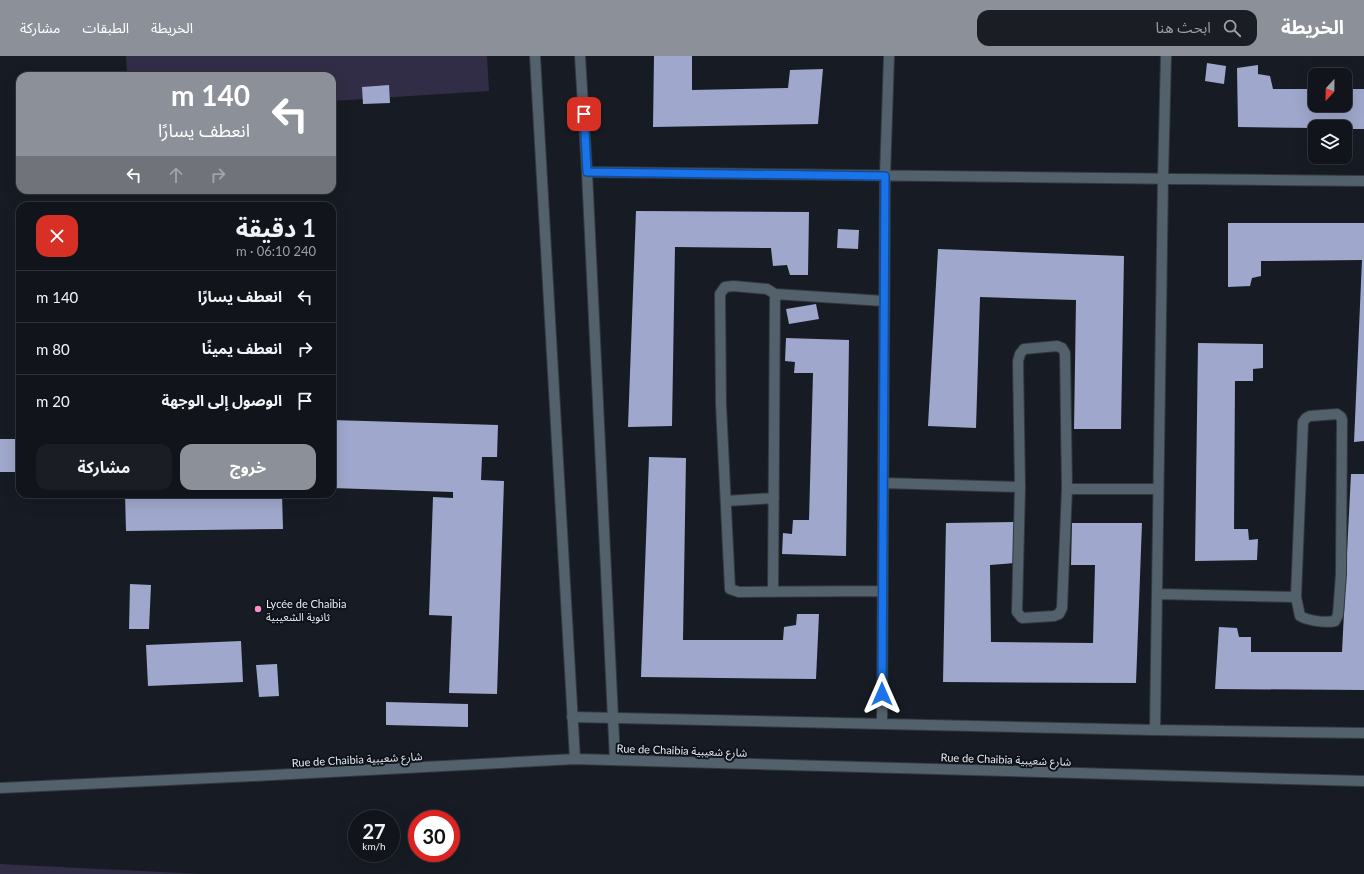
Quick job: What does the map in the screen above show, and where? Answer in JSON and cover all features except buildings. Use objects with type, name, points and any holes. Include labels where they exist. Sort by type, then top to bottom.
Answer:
[{"type":"street","points":[[535,56],[575,759]]},
{"type":"street","points":[[580,56],[587,172],[615,760]]},
{"type":"street","points":[[882,724],[885,176],[889,56]]},
{"type":"street","points":[[1155,730],[1166,56]]},
{"type":"street","points":[[587,172],[1364,180]]},
{"type":"street","points":[[882,591],[739,592],[730,589],[721,405],[720,294],[725,287],[733,286],[767,289],[775,294],[884,301]]},
{"type":"street","points":[[773,592],[775,294]]},
{"type":"street","points":[[1057,346],[1062,348],[1065,353],[1067,489],[1062,608],[1059,614],[1054,616],[1022,618],[1017,612],[1020,487],[1018,361],[1020,354],[1024,349],[1057,346]]},
{"type":"street","points":[[1337,414],[1342,417],[1341,574],[1338,615],[1335,621],[1330,622],[1305,619],[1300,616],[1296,596],[1304,422],[1306,418],[1310,416],[1337,414]]},
{"type":"street","points":[[884,483],[1020,487]]},
{"type":"street","points":[[1067,489],[1158,489]]},
{"type":"street","points":[[726,501],[774,498]]},
{"type":"street","points":[[1157,594],[1296,596]]},
{"type":"street","points":[[572,717],[1155,730],[1364,733]]},
{"type":"street","name":"Rue de Chaibia شارع شعيبية","points":[[0,788],[246,777],[575,759],[1364,781]]},
{"type":"shaded area","points":[[126,56],[487,56],[489,91],[336,101],[336,72],[127,72]]},
{"type":"shaded area","points":[[0,864],[201,874],[0,874]]},
{"type":"place","name":"Lycée de Chaibia ثانوية الشعيبية","points":[[258,609]]},
{"type":"route","points":[[584,114],[587,172],[885,176],[882,694]]}]
